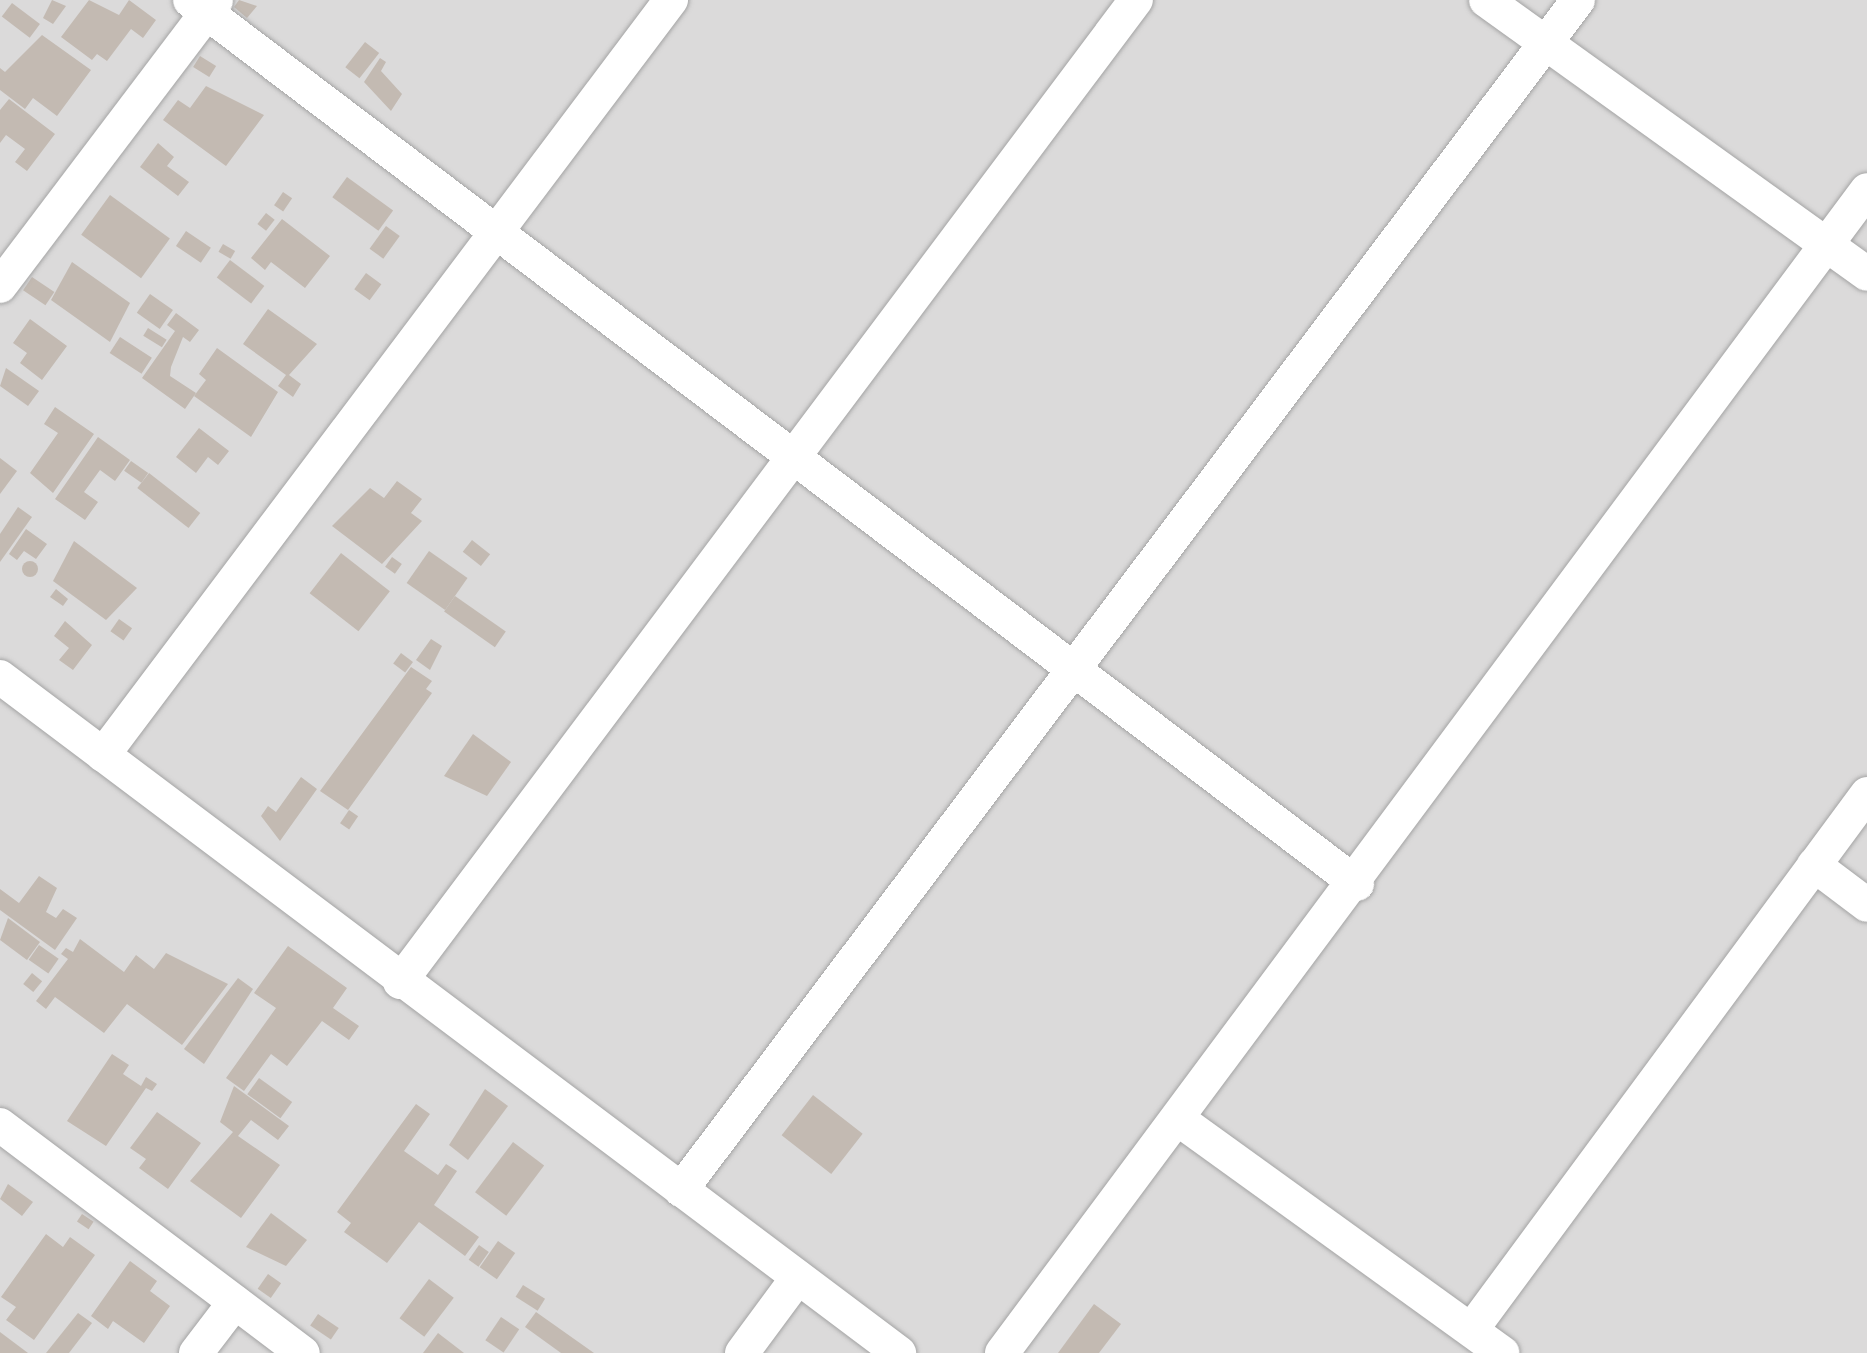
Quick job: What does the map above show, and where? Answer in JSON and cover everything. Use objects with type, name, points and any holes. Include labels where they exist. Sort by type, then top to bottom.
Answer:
[{"type":"street","points":[[103,755],[502,230],[671,0]]},
{"type":"street","points":[[400,982],[1136,0]]},
{"type":"street","points":[[1486,0],[1867,274]]},
{"type":"street","points":[[681,1190],[1578,0]]},
{"type":"street","points":[[0,286],[204,4],[1357,884]]},
{"type":"street","points":[[1002,1353],[1357,884],[1867,190]]},
{"type":"street","points":[[103,755],[445,278]]},
{"type":"street","points":[[0,677],[400,982],[899,1353]]},
{"type":"street","points":[[1472,1329],[1867,794]]},
{"type":"street","points":[[1814,865],[1867,905]]},
{"type":"street","points":[[1178,1119],[1503,1353]]},
{"type":"street","points":[[0,1125],[303,1353]]},
{"type":"street","points":[[742,1353],[798,1277]]},
{"type":"street","points":[[196,1353],[235,1302]]},
{"type":"shaded area","points":[[0,0],[1867,0],[1867,1353],[0,1353]]},
{"type":"building","points":[[52,0],[66,6],[53,24],[43,18]]},
{"type":"building","points":[[89,0],[119,15],[129,0],[156,20],[143,38],[131,29],[107,61],[97,54],[92,60],[61,37]]},
{"type":"building","points":[[239,0],[257,6],[247,18],[234,7]]},
{"type":"building","points":[[12,3],[40,24],[30,38],[2,17]]},
{"type":"building","points":[[42,35],[91,70],[57,116],[33,98],[25,109],[0,90],[0,68],[5,72]]},
{"type":"building","points":[[365,42],[379,53],[359,78],[345,67]]},
{"type":"building","points":[[200,56],[216,66],[209,77],[193,67]]},
{"type":"building","points":[[380,58],[386,62],[381,71],[402,94],[391,111],[364,82]]},
{"type":"building","points":[[206,86],[264,115],[226,166],[163,120],[178,100],[190,108]]},
{"type":"building","points":[[9,99],[55,134],[27,171],[15,162],[25,149],[6,135],[0,143],[0,110]]},
{"type":"building","points":[[158,143],[174,157],[167,166],[189,182],[178,196],[140,167]]},
{"type":"building","points":[[347,177],[393,211],[378,231],[332,197]]},
{"type":"building","points":[[283,192],[292,198],[283,211],[274,205]]},
{"type":"building","points":[[110,195],[170,238],[141,278],[81,235]]},
{"type":"building","points":[[266,213],[275,220],[266,231],[257,224]]},
{"type":"building","points":[[282,219],[330,256],[305,288],[271,262],[265,270],[251,258]]},
{"type":"building","points":[[386,226],[400,236],[383,259],[370,249]]},
{"type":"building","points":[[186,231],[211,248],[201,263],[176,246]]},
{"type":"building","points":[[223,244],[235,251],[231,259],[218,252]]},
{"type":"building","points":[[230,260],[264,286],[251,303],[217,278]]},
{"type":"building","points":[[72,262],[130,303],[110,342],[51,300]]},
{"type":"building","points":[[366,273],[381,284],[370,300],[354,289]]},
{"type":"building","points":[[32,277],[54,292],[45,305],[23,290]]},
{"type":"building","points":[[150,294],[173,310],[160,329],[137,313]]},
{"type":"building","points":[[268,309],[317,344],[289,375],[301,384],[293,397],[278,386],[286,375],[243,344]]},
{"type":"building","points":[[176,313],[199,330],[190,342],[183,337],[171,367],[170,376],[196,393],[185,409],[142,378],[175,331],[167,325]]},
{"type":"building","points":[[30,319],[67,346],[42,380],[20,363],[27,353],[13,343]]},
{"type":"building","points":[[148,328],[167,340],[162,347],[143,336]]},
{"type":"building","points":[[120,337],[152,358],[142,374],[110,353]]},
{"type":"building","points":[[217,348],[278,392],[251,437],[194,396],[206,380],[199,374]]},
{"type":"building","points":[[6,368],[39,391],[28,406],[0,386]]},
{"type":"building","points":[[55,407],[94,434],[53,493],[30,473],[58,433],[44,424]]},
{"type":"building","points":[[199,428],[229,451],[218,465],[208,457],[196,473],[176,457]]},
{"type":"building","points":[[98,437],[130,460],[115,481],[100,470],[84,492],[98,502],[85,520],[55,499]]},
{"type":"building","points":[[0,458],[17,471],[0,494]]},
{"type":"building","points":[[131,461],[148,473],[141,483],[124,471]]},
{"type":"building","points":[[149,473],[200,513],[189,528],[137,488]]},
{"type":"building","points":[[397,481],[422,499],[411,513],[422,521],[382,564],[332,526],[370,488],[384,498]]},
{"type":"building","points":[[18,507],[32,517],[0,562],[0,534]]},
{"type":"building","points":[[26,529],[47,544],[36,559],[24,551],[17,560],[9,554]]},
{"type":"building","points":[[472,540],[490,554],[481,566],[463,552]]},
{"type":"building","points":[[74,541],[137,588],[106,620],[53,581]]},
{"type":"building","points":[[429,551],[468,578],[445,610],[407,583]]},
{"type":"building","points":[[341,553],[390,591],[358,631],[310,593]]},
{"type":"building","points":[[392,557],[402,564],[395,574],[385,567]]},
{"type":"building","points":[[30,561],[36,563],[36,575],[30,577],[24,575],[22,569],[24,563]]},
{"type":"building","points":[[56,589],[68,599],[63,606],[50,597]]},
{"type":"building","points":[[455,596],[506,632],[495,647],[444,612]]},
{"type":"building","points":[[119,619],[132,628],[124,640],[110,631]]},
{"type":"building","points":[[65,621],[92,645],[73,670],[59,660],[69,648],[54,636]]},
{"type":"building","points":[[431,639],[442,646],[430,670],[416,660]]},
{"type":"building","points":[[401,653],[413,662],[405,672],[393,663]]},
{"type":"building","points":[[411,667],[432,681],[426,689],[432,693],[348,810],[320,791]]},
{"type":"building","points":[[473,734],[511,762],[487,796],[444,776]]},
{"type":"building","points":[[301,777],[317,789],[280,841],[261,816],[268,806],[276,812]]},
{"type":"building","points":[[349,810],[358,816],[349,829],[340,823]]},
{"type":"building","points":[[39,876],[57,888],[46,912],[56,918],[63,909],[77,918],[55,950],[0,910],[0,889],[19,903]]},
{"type":"building","points":[[8,918],[40,942],[27,960],[0,940]]},
{"type":"building","points":[[80,939],[124,972],[136,955],[154,969],[166,953],[228,984],[182,1045],[127,1004],[104,1033],[55,997],[46,1009],[36,1001],[68,959],[61,954],[66,948],[73,952]]},
{"type":"building","points":[[39,945],[59,959],[48,974],[29,960]]},
{"type":"building","points":[[288,946],[347,988],[333,1008],[359,1026],[349,1040],[322,1021],[287,1066],[271,1054],[244,1091],[226,1078],[276,1008],[254,993]]},
{"type":"building","points":[[32,973],[42,981],[33,992],[23,984]]},
{"type":"building","points":[[238,978],[253,989],[204,1064],[184,1049]]},
{"type":"building","points":[[112,1054],[129,1065],[123,1074],[141,1086],[146,1077],[157,1084],[152,1091],[146,1088],[106,1146],[67,1121]]},
{"type":"building","points":[[259,1078],[292,1102],[280,1118],[247,1094]]},
{"type":"building","points":[[234,1086],[289,1126],[278,1140],[251,1120],[238,1136],[280,1165],[241,1218],[190,1181],[233,1132],[220,1122]]},
{"type":"building","points":[[485,1089],[508,1106],[468,1160],[449,1145]]},
{"type":"building","points":[[813,1095],[863,1134],[831,1174],[782,1135]]},
{"type":"building","points":[[416,1104],[430,1114],[404,1151],[438,1175],[446,1164],[457,1171],[434,1205],[479,1237],[465,1256],[419,1222],[387,1263],[344,1232],[351,1223],[337,1212]]},
{"type":"building","points":[[157,1112],[201,1143],[168,1189],[139,1168],[146,1159],[130,1148]]},
{"type":"building","points":[[513,1142],[544,1165],[506,1216],[475,1192]]},
{"type":"building","points":[[8,1184],[33,1202],[22,1216],[0,1199]]},
{"type":"building","points":[[271,1213],[307,1240],[286,1266],[246,1247]]},
{"type":"building","points":[[82,1214],[94,1222],[89,1229],[77,1221]]},
{"type":"building","points":[[46,1234],[63,1247],[70,1237],[95,1255],[34,1340],[6,1320],[16,1307],[1,1297]]},
{"type":"building","points":[[498,1241],[515,1253],[497,1279],[480,1267]]},
{"type":"building","points":[[479,1245],[489,1252],[479,1267],[469,1260]]},
{"type":"building","points":[[130,1261],[157,1281],[150,1291],[170,1306],[144,1343],[113,1321],[108,1329],[91,1316]]},
{"type":"building","points":[[268,1274],[281,1283],[271,1298],[258,1289]]},
{"type":"building","points":[[429,1279],[454,1298],[424,1337],[400,1318]]},
{"type":"building","points":[[523,1285],[545,1299],[538,1311],[516,1297]]},
{"type":"building","points":[[1094,1304],[1121,1324],[1099,1353],[1058,1353]]},
{"type":"building","points":[[536,1312],[594,1353],[561,1353],[525,1327]]},
{"type":"building","points":[[78,1313],[92,1323],[69,1353],[46,1353]]},
{"type":"building","points":[[318,1314],[339,1328],[331,1340],[310,1326]]},
{"type":"building","points":[[501,1317],[519,1329],[504,1353],[485,1340]]},
{"type":"building","points":[[0,1332],[28,1353],[0,1353]]},
{"type":"building","points":[[438,1333],[464,1353],[423,1353]]}]
